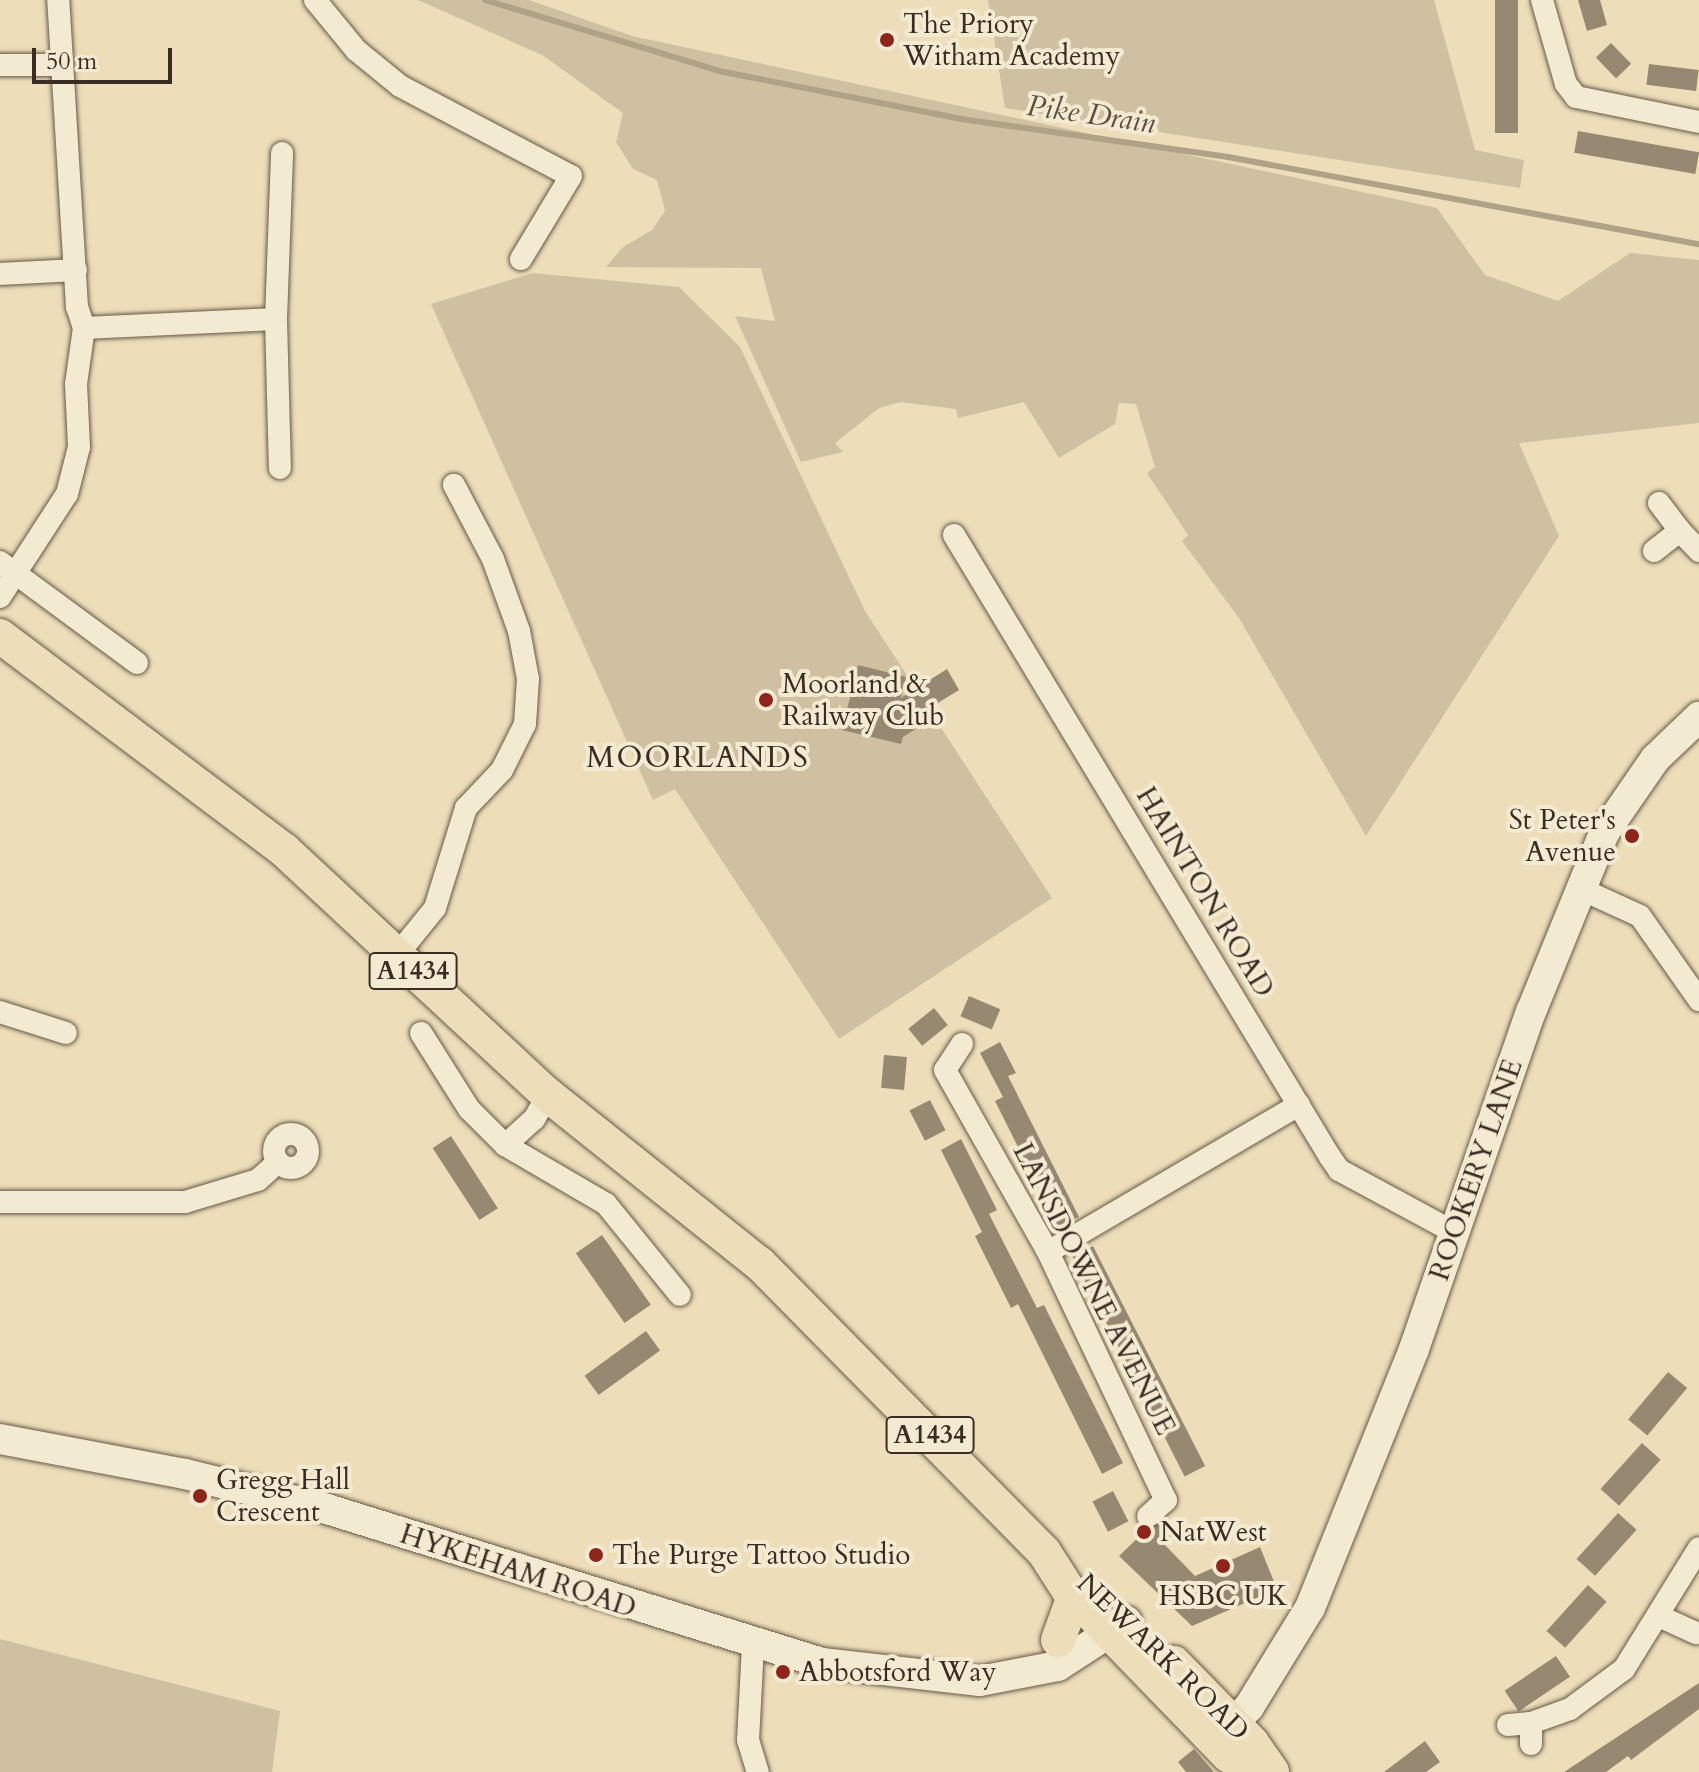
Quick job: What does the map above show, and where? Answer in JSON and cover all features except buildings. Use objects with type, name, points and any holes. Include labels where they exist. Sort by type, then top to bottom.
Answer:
[{"type":"main road","name":"A1434","points":[[0,636],[284,850],[548,1095]]},
{"type":"main road","name":"NEWARK ROAD","points":[[548,1095],[760,1264],[1044,1552],[1067,1564],[1114,1621],[1216,1723],[1272,1772]]},
{"type":"main road","name":"NEWARK ROAD","points":[[1044,1552],[1054,1574],[1074,1596],[1114,1621]]},
{"type":"main road","points":[[1058,1640],[1074,1596]]},
{"type":"main road","name":"NEWARK ROAD","points":[[1216,1723],[1255,1772]]},
{"type":"street","points":[[0,597],[7,568],[67,494],[75,473],[76,384],[84,328],[76,270],[58,0]]},
{"type":"street","points":[[315,0],[356,50],[400,86],[571,176],[521,259]]},
{"type":"street","points":[[1542,0],[1566,84],[1576,97],[1699,122]]},
{"type":"street","points":[[0,65],[61,65]]},
{"type":"street","points":[[280,468],[276,319],[282,153]]},
{"type":"street","points":[[0,274],[76,270]]},
{"type":"street","points":[[84,328],[276,319]]},
{"type":"street","points":[[397,955],[435,908],[466,808],[502,770],[525,724],[528,679],[519,631],[493,559],[454,485]]},
{"type":"street","points":[[1659,503],[1699,551]]},
{"type":"street","points":[[1654,551],[1680,531]]},
{"type":"street","name":"HAINTON ROAD","points":[[954,535],[1339,1170],[1452,1231]]},
{"type":"street","points":[[7,568],[137,663]]},
{"type":"street","name":"ROOKERY LANE","points":[[1216,1723],[1235,1691],[1258,1686],[1289,1646],[1310,1608],[1414,1349],[1452,1231],[1604,833],[1629,793],[1675,737],[1699,717]]},
{"type":"street","points":[[1581,889],[1640,916],[1699,1000]]},
{"type":"street","points":[[0,1012],[66,1033]]},
{"type":"street","points":[[421,1033],[469,1109],[505,1145],[606,1204],[680,1295]]},
{"type":"street","name":"LANSDOWNE AVENUE","points":[[962,1044],[945,1070],[1048,1252],[1166,1500],[1148,1516]]},
{"type":"street","points":[[505,1145],[534,1119],[548,1095]]},
{"type":"street","points":[[1048,1252],[1299,1105]]},
{"type":"street","points":[[0,1202],[185,1202],[258,1180],[278,1162]]},
{"type":"street","name":"HYKEHAM ROAD","points":[[0,1439],[327,1509],[753,1645],[822,1663],[980,1681],[1036,1667],[1058,1666],[1114,1621]]},
{"type":"street","points":[[1508,1725],[1531,1734],[1615,1677],[1638,1651],[1679,1573],[1699,1548]]},
{"type":"street","points":[[1659,1616],[1696,1633]]},
{"type":"street","points":[[1036,1667],[1037,1655],[1058,1640],[1114,1621]]},
{"type":"street","points":[[753,1645],[748,1740],[758,1772]]},
{"type":"shaded area","points":[[418,0],[529,0],[632,36],[1437,208],[1485,275],[1558,301],[1630,253],[1699,260],[1699,423],[1519,443],[1559,536],[1366,836],[1239,618],[1182,541],[1188,535],[1147,473],[1155,467],[1136,404],[1119,403],[1115,424],[1059,458],[1024,402],[958,418],[956,409],[900,402],[879,408],[835,443],[843,452],[801,462],[735,316],[775,321],[761,268],[606,267],[623,247],[652,230],[665,211],[657,180],[633,169],[616,142],[623,113],[542,55]]},
{"type":"shaded area","points":[[988,0],[1434,0],[1475,150],[1524,160],[1520,188],[1005,108]]},
{"type":"shaded area","name":"Moorland & Railway Club","points":[[533,273],[679,287],[740,347],[865,611],[1052,898],[839,1039],[675,789],[653,800],[431,304]]},
{"type":"shaded area","points":[[0,1639],[280,1711],[272,1772],[0,1772]]},
{"type":"waterway","name":"Pike Drain","points":[[485,0],[724,72],[961,119],[1228,157],[1699,244]]},
{"type":"place","name":"The Priory Witham Academy","points":[[887,40]]},
{"type":"place","name":"Moorland & Railway Club","points":[[766,700]]},
{"type":"place","name":"St Peter's Avenue","points":[[1632,836]]},
{"type":"place","name":"Gregg Hall Crescent","points":[[200,1496]]},
{"type":"place","name":"NatWest","points":[[1144,1532]]},
{"type":"place","name":"The Purge Tattoo Studio","points":[[596,1555]]},
{"type":"place","name":"HSBC UK","points":[[1223,1566]]},
{"type":"place","name":"Abbotsford Way","points":[[783,1672]]},
{"type":"district","name":"MOORLANDS","points":[[698,758]]}]
